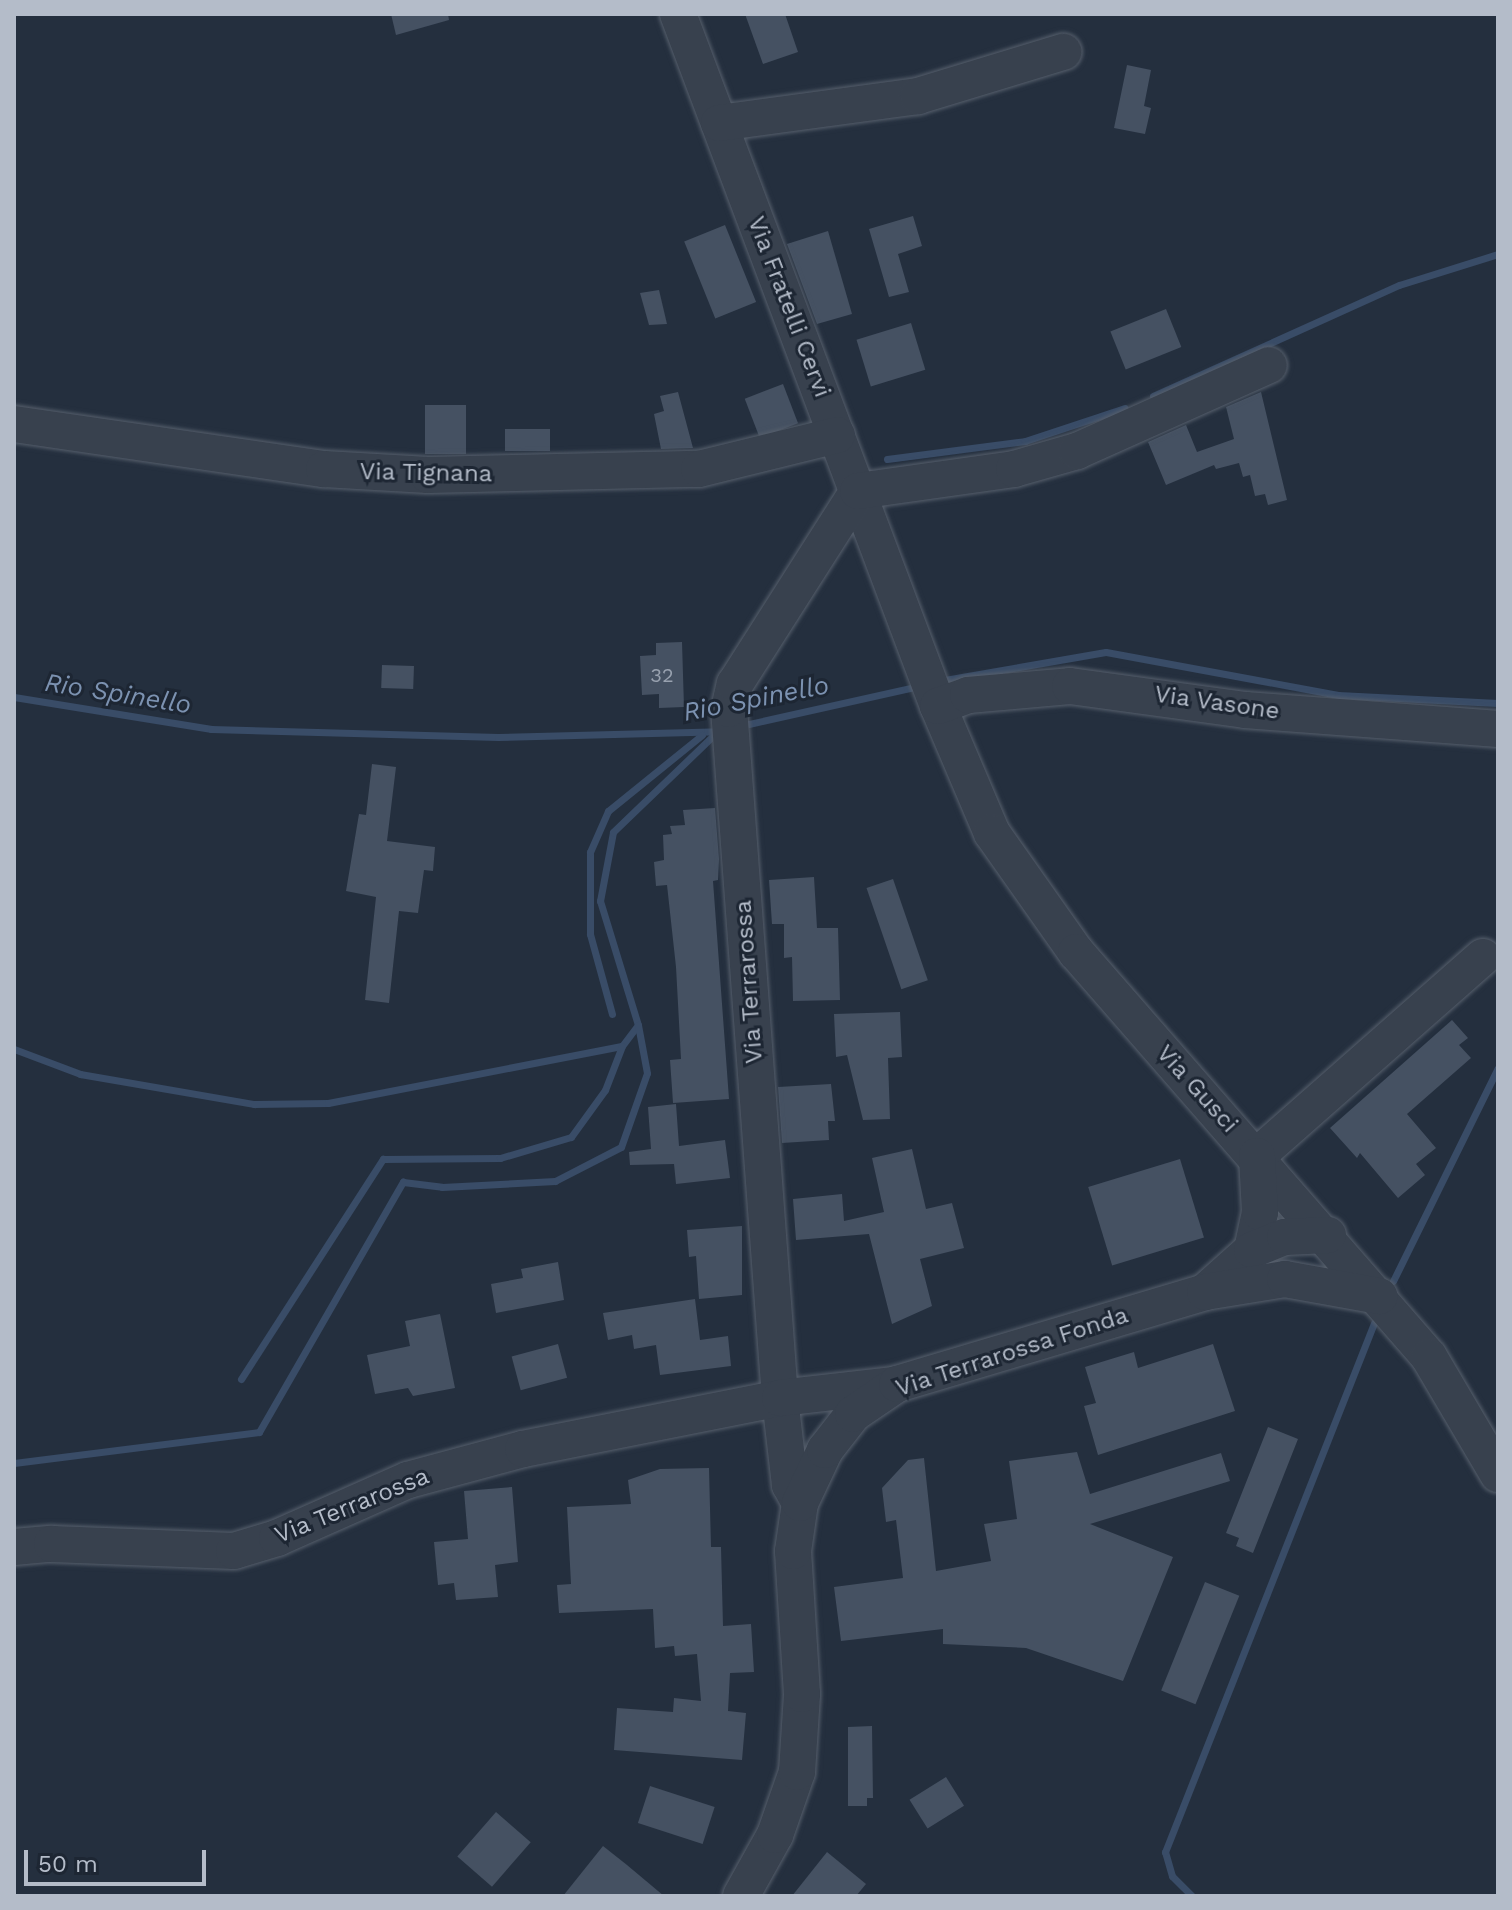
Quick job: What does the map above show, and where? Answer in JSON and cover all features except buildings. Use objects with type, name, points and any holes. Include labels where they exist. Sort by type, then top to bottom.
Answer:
[{"type":"street","name":"Via Fratelli Cervi","points":[[678,14],[935,695]]},
{"type":"street","points":[[719,123],[918,96],[1063,52]]},
{"type":"street","points":[[858,491],[1014,469],[1077,451],[1269,365]]},
{"type":"street","name":"Via Tignana","points":[[14,424],[324,469],[428,475],[699,469],[837,435]]},
{"type":"street","name":"Via Terrarossa","points":[[800,1503],[790,1485],[780,1398],[730,725],[738,676],[858,491]]},
{"type":"street","name":"Via Vasone","points":[[935,695],[1070,686],[1245,710],[1498,729]]},
{"type":"street","name":"Via Gusci","points":[[935,695],[992,833],[1030,891],[1076,952],[1328,1235],[1429,1357],[1498,1474]]},
{"type":"street","points":[[1252,1250],[1260,1212],[1257,1156],[1483,957]]},
{"type":"street","points":[[1205,1292],[1252,1250],[1285,1237],[1328,1235]]},
{"type":"street","points":[[1285,1279],[1311,1262],[1328,1235]]},
{"type":"street","points":[[1285,1279],[1379,1296]]},
{"type":"street","name":"Via Terrarossa Fonda","points":[[746,1893],[775,1835],[797,1772],[802,1694],[793,1551],[800,1503],[825,1450],[853,1414],[897,1384],[1205,1292],[1285,1279]]},
{"type":"street","name":"Via Terrarossa","points":[[14,1547],[52,1544],[234,1551],[423,1476],[523,1449],[780,1398],[897,1384]]},
{"type":"waterway","points":[[1153,396],[1399,285],[1498,254]]},
{"type":"waterway","points":[[887,459],[1025,441],[1125,408]]},
{"type":"waterway","name":"Rio Spinello","points":[[939,681],[1106,652],[1338,695],[1498,703]]},
{"type":"waterway","name":"Rio Spinello","points":[[740,726],[919,686]]},
{"type":"waterway","name":"Rio Spinello","points":[[14,697],[211,729],[498,737],[720,731]]},
{"type":"waterway","points":[[14,1049],[80,1074],[254,1104],[328,1103],[622,1046],[638,1025],[600,901],[613,832],[716,733]]},
{"type":"waterway","points":[[612,1014],[590,934],[590,852],[608,811],[702,735]]},
{"type":"waterway","points":[[14,1463],[259,1432],[403,1182],[442,1187],[555,1181],[621,1147],[647,1073],[638,1025]]},
{"type":"waterway","points":[[241,1379],[383,1159],[500,1158],[571,1137],[605,1090],[622,1046]]},
{"type":"waterway","points":[[1393,1281],[1498,1068]]},
{"type":"waterway","points":[[1192,1896],[1172,1876],[1165,1852],[1374,1323]]}]
